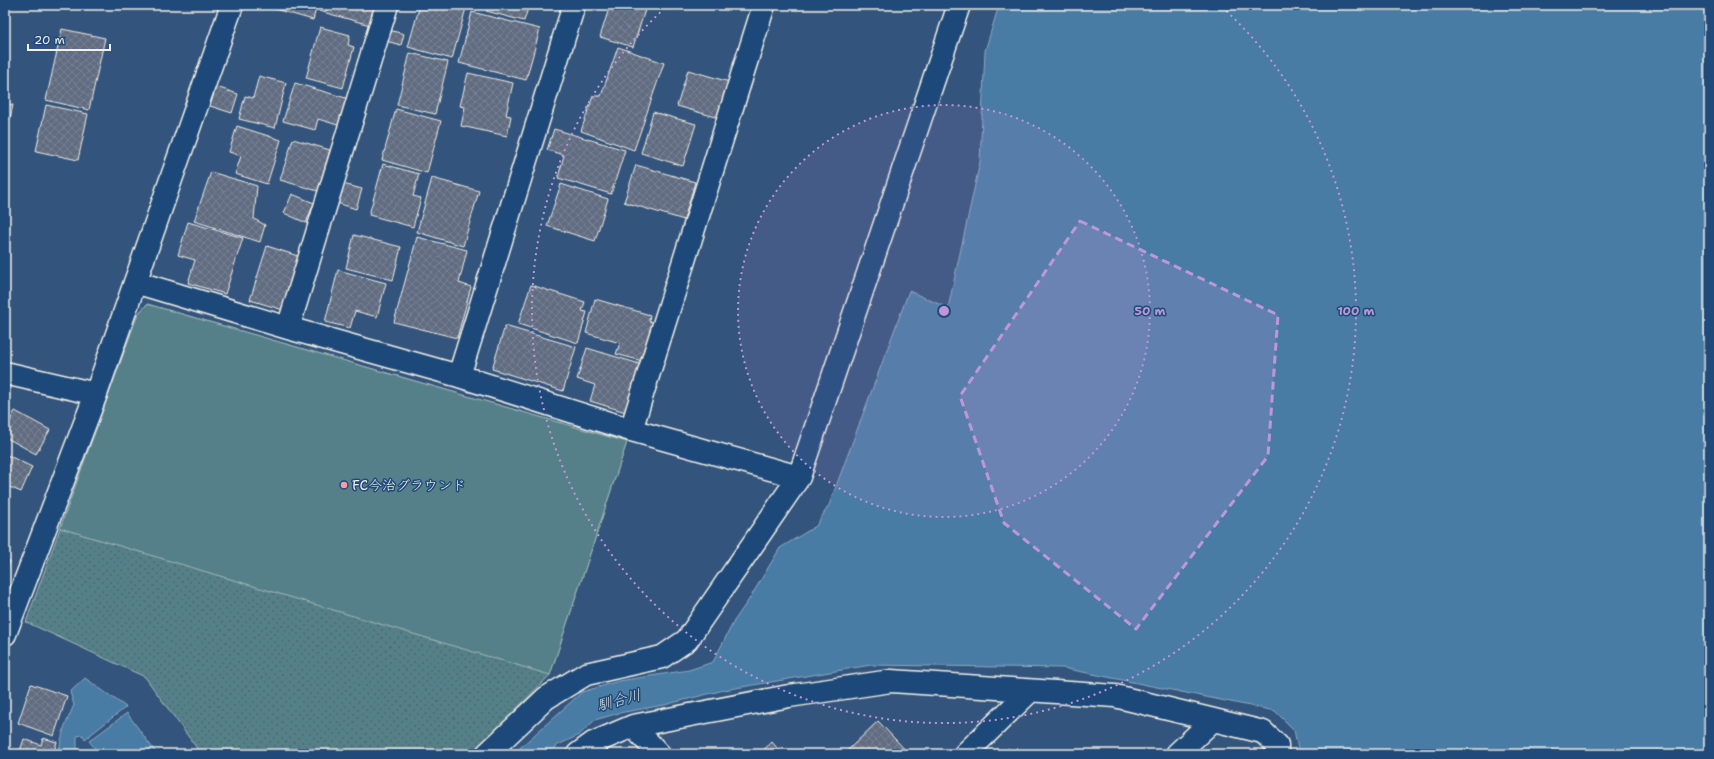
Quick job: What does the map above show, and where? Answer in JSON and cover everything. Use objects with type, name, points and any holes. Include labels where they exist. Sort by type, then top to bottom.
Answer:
[{"type":"street","points":[[5,634],[96,394],[232,5]]},
{"type":"street","points":[[288,328],[387,5]]},
{"type":"street","points":[[459,376],[574,5]]},
{"type":"street","points":[[631,430],[764,5]]},
{"type":"street","points":[[487,754],[546,698],[586,674],[662,657],[687,640],[799,477],[959,5]]},
{"type":"street","points":[[135,282],[288,328],[459,376],[631,430],[799,477]]},
{"type":"street","points":[[5,373],[96,394]]},
{"type":"street","points":[[578,754],[593,744],[633,726],[789,696],[891,681],[1115,696],[1263,732],[1277,745],[1277,754]]},
{"type":"street","points":[[965,754],[1030,691]]},
{"type":"street","points":[[1178,754],[1213,720]]},
{"type":"street","points":[[633,726],[659,754]]},
{"type":"highlighted area","points":[[1080,221],[1278,315],[1268,456],[1136,629],[1004,523],[960,396]]},
{"type":"green space","name":"FC今治グラウンド","points":[[147,304],[627,442],[550,675],[473,754],[201,754],[145,677],[26,622],[138,314]]},
{"type":"green space","name":"FC今治グラウンド","points":[[147,304],[627,442],[550,675],[60,528],[138,314]]},
{"type":"water","name":"馴合川","points":[[999,5],[1709,5],[1709,754],[1299,754],[1294,730],[1275,711],[1063,668],[871,665],[724,690],[664,705],[619,713],[595,720],[579,735],[558,745],[549,754],[513,754],[582,692],[619,681],[689,670],[713,662],[734,621],[750,598],[780,548],[816,526],[829,505],[909,291],[948,308],[980,162],[985,51]]},
{"type":"water","points":[[85,678],[126,707],[85,739],[83,735],[77,736],[77,754],[58,754],[64,728],[74,705],[70,692]]},
{"type":"water","points":[[127,713],[157,754],[99,754],[89,741]]},
{"type":"building","points":[[261,5],[317,5],[313,20]]},
{"type":"building","points":[[321,5],[375,5],[370,25],[319,11]]},
{"type":"building","points":[[420,5],[454,5],[466,8],[452,59],[408,47]]},
{"type":"building","points":[[488,5],[529,5],[524,21],[486,11]]},
{"type":"building","points":[[610,5],[629,5],[645,10],[633,47],[600,37]]},
{"type":"building","points":[[655,5],[673,5],[671,10]]},
{"type":"building","points":[[472,12],[540,29],[526,80],[459,63]]},
{"type":"building","points":[[320,27],[350,35],[348,45],[354,47],[343,88],[306,78]]},
{"type":"building","points":[[62,29],[105,38],[89,110],[46,100]]},
{"type":"building","points":[[385,29],[404,34],[401,45],[382,40]]},
{"type":"building","points":[[618,47],[664,63],[634,150],[581,131],[593,96],[601,96]]},
{"type":"building","points":[[410,53],[448,62],[435,114],[397,105]]},
{"type":"building","points":[[688,70],[733,83],[722,119],[677,106]]},
{"type":"building","points":[[468,73],[513,83],[506,115],[511,116],[507,136],[461,126],[465,107],[460,106]]},
{"type":"building","points":[[259,76],[286,83],[275,128],[239,119],[245,96],[253,98]]},
{"type":"building","points":[[295,83],[349,99],[341,126],[318,119],[315,130],[283,121]]},
{"type":"building","points":[[216,87],[238,94],[232,113],[210,106]]},
{"type":"building","points":[[5,103],[13,105],[5,142]]},
{"type":"building","points":[[46,105],[88,114],[78,160],[36,151]]},
{"type":"building","points":[[396,109],[441,121],[427,173],[382,160]]},
{"type":"building","points":[[653,112],[696,124],[683,166],[641,153]]},
{"type":"building","points":[[237,126],[281,140],[267,184],[235,174],[241,156],[229,152]]},
{"type":"building","points":[[554,129],[625,150],[611,194],[558,178],[564,155],[547,150]]},
{"type":"building","points":[[293,139],[330,150],[318,191],[280,180]]},
{"type":"building","points":[[383,164],[419,174],[413,196],[421,198],[413,227],[369,215]]},
{"type":"building","points":[[636,165],[695,182],[684,220],[624,202]]},
{"type":"building","points":[[211,172],[257,186],[254,219],[265,225],[260,242],[194,221]]},
{"type":"building","points":[[432,178],[479,191],[463,246],[417,232]]},
{"type":"building","points":[[339,183],[362,189],[356,209],[334,202]]},
{"type":"building","points":[[561,184],[608,199],[595,241],[547,226]]},
{"type":"building","points":[[292,194],[314,203],[306,223],[284,213]]},
{"type":"building","points":[[188,222],[243,238],[225,294],[188,283],[195,260],[178,255]]},
{"type":"building","points":[[354,235],[401,247],[393,280],[346,268]]},
{"type":"building","points":[[417,237],[467,250],[459,283],[471,287],[457,338],[394,322]]},
{"type":"building","points":[[267,246],[304,258],[287,311],[250,300]]},
{"type":"building","points":[[338,270],[386,283],[377,317],[355,311],[350,328],[325,322]]},
{"type":"building","points":[[531,285],[585,302],[582,311],[587,312],[578,343],[518,324]]},
{"type":"building","points":[[595,299],[650,315],[649,321],[657,323],[646,362],[616,354],[620,343],[586,333]]},
{"type":"building","points":[[505,326],[576,347],[563,391],[492,369]]},
{"type":"building","points":[[587,348],[643,365],[629,413],[590,401],[595,385],[577,379]]},
{"type":"building","points":[[15,411],[50,430],[36,454],[5,437],[5,430]]},
{"type":"building","points":[[5,454],[32,467],[21,492],[5,485]]},
{"type":"building","points":[[5,559],[10,561],[6,576],[5,576]]},
{"type":"building","points":[[31,684],[67,696],[54,736],[18,723]]},
{"type":"building","points":[[878,721],[909,754],[852,754],[848,750]]},
{"type":"building","points":[[43,738],[57,742],[53,754],[19,754],[24,739],[41,745]]},
{"type":"building","points":[[772,742],[782,754],[759,754]]},
{"type":"building","points":[[1008,748],[1015,754],[1003,754]]},
{"type":"place","name":"FC今治グラウンド","points":[[344,485]]}]
